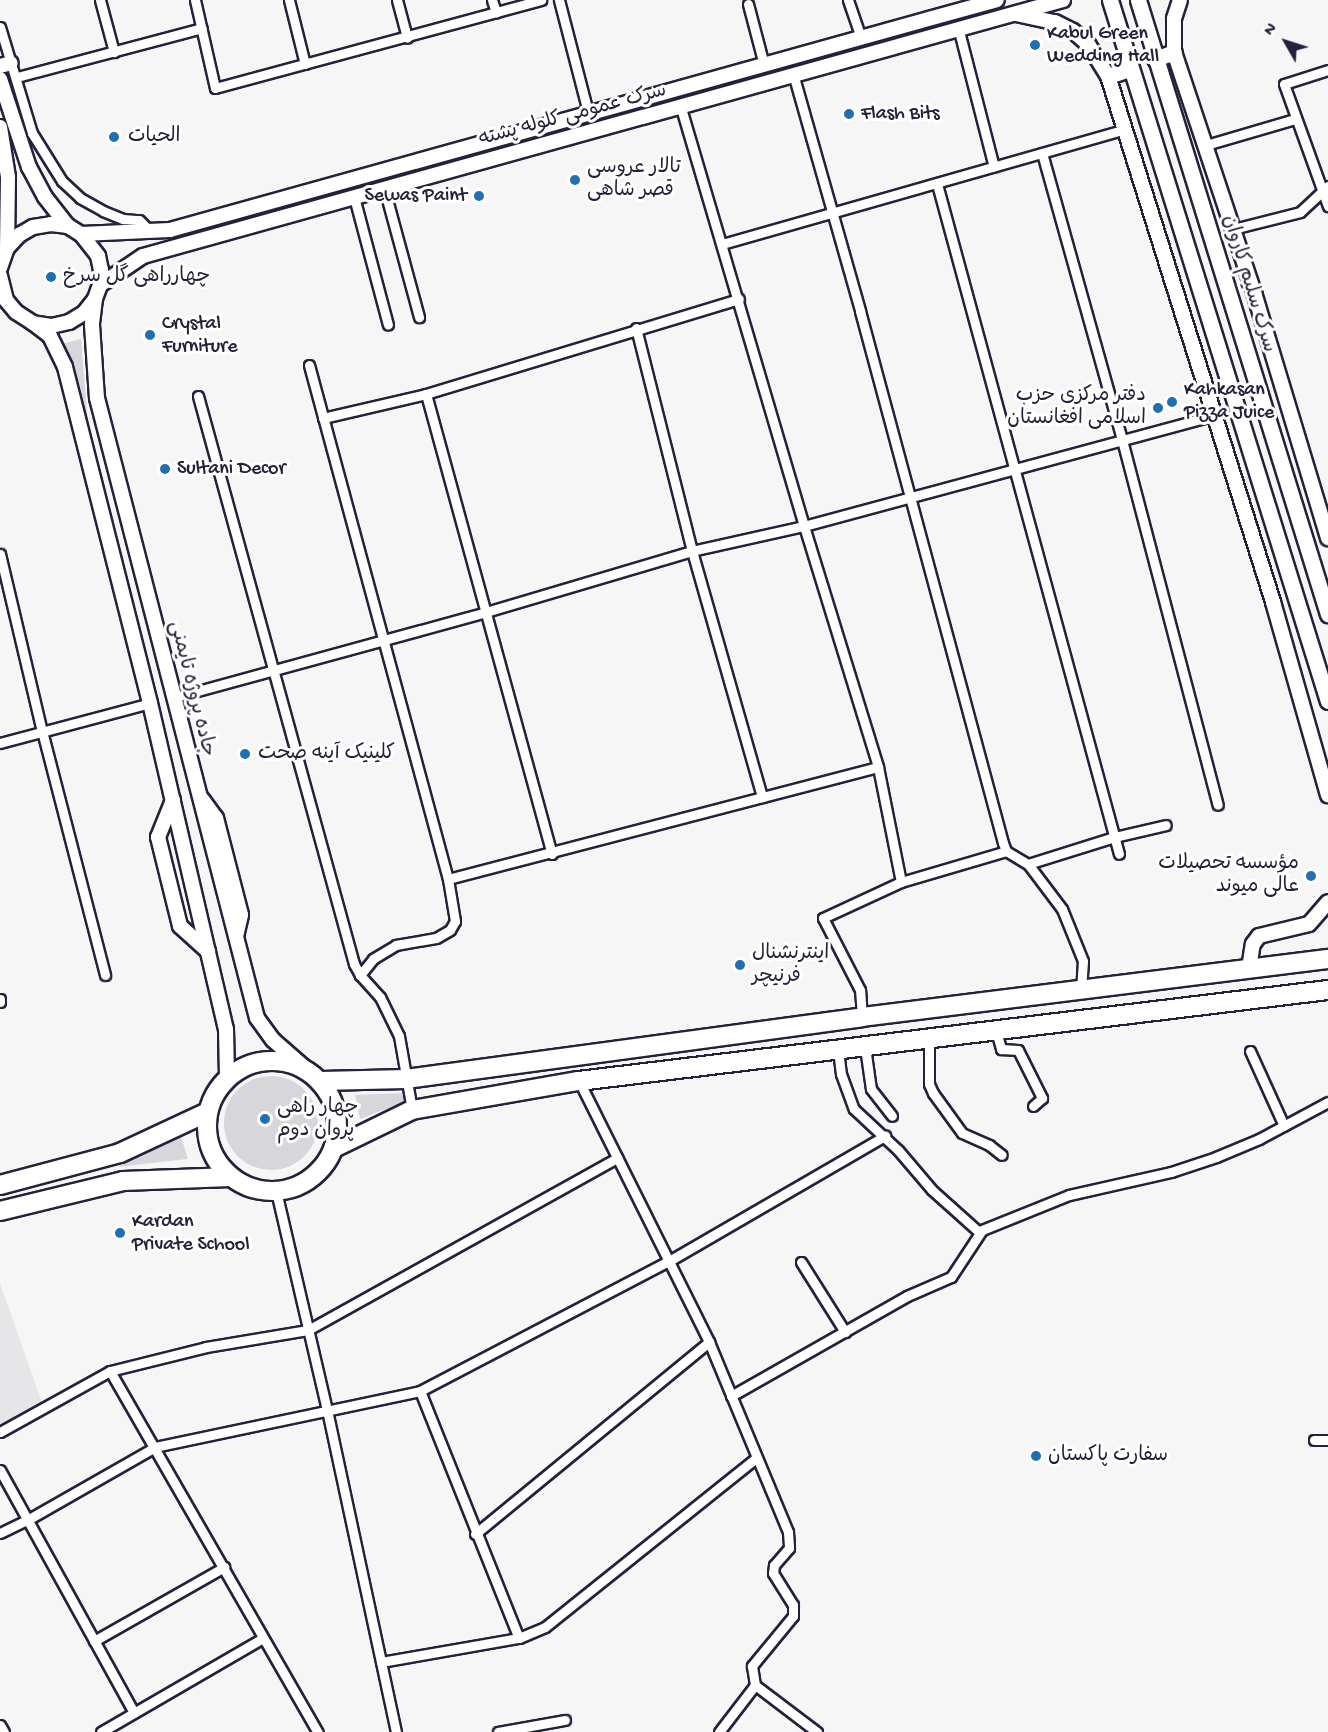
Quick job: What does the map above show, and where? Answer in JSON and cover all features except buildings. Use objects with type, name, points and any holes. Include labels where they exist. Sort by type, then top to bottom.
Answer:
[{"type":"highway","points":[[321,1081],[406,1079],[862,1017],[1328,959]]},
{"type":"highway","points":[[334,1148],[412,1110],[579,1081],[1328,990]]},
{"type":"highway","points":[[278,1060],[305,1068],[321,1081],[333,1101],[338,1125],[334,1148],[320,1170],[300,1185],[276,1191],[252,1188],[231,1177],[215,1159],[207,1137],[208,1112],[214,1094],[227,1078],[251,1064],[278,1060]]},
{"type":"highway","points":[[0,1185],[120,1153],[208,1112]]},
{"type":"highway","points":[[0,1211],[123,1181],[231,1177]]},
{"type":"main road","name":"سرک عمومی کلوله پشته","points":[[81,234],[171,230],[588,112],[997,0]]},
{"type":"main road","name":"سرک عمومی کلوله پشته","points":[[100,285],[143,256],[794,77],[1063,0]]},
{"type":"main road","points":[[1110,0],[1129,69],[1328,701]]},
{"type":"main road","name":"سرک سلیم کاروان","points":[[1138,0],[1328,614]]},
{"type":"main road","points":[[1180,0],[1174,19],[1174,52],[1233,229],[1328,538]]},
{"type":"main road","points":[[1014,13],[1055,22],[1073,31],[1088,44],[1108,76],[1273,602],[1328,795]]},
{"type":"main road","points":[[1155,59],[1174,52]]},
{"type":"main road","points":[[1108,76],[1129,69]]},
{"type":"main road","points":[[0,79],[29,167],[45,197],[68,226],[81,234],[98,256],[101,270],[100,285],[95,299],[84,313],[69,322],[51,326],[33,323]]},
{"type":"main road","points":[[0,127],[4,184],[4,253],[0,268]]},
{"type":"main road","points":[[4,253],[18,235],[33,226],[51,224],[68,226]]},
{"type":"main road","points":[[0,276],[6,300],[16,312],[50,336],[65,367],[150,703],[226,1029],[227,1078]]},
{"type":"main road","name":"جاده پروژه تایمنی","points":[[95,299],[92,325],[97,398],[172,698],[257,1018],[273,1040],[305,1068]]},
{"type":"main road","points":[[0,312],[16,312]]},
{"type":"main road","points":[[173,800],[158,837],[180,927],[208,951]]},
{"type":"main road","points":[[1249,968],[1253,944],[1259,936],[1309,924],[1328,902]]},
{"type":"street","points":[[100,0],[114,52]]},
{"type":"street","points":[[195,0],[215,88],[541,0]]},
{"type":"street","points":[[289,0],[306,64]]},
{"type":"street","points":[[397,0],[407,38]]},
{"type":"street","points":[[492,0],[496,12]]},
{"type":"street","points":[[559,0],[588,112]]},
{"type":"street","points":[[848,0],[861,37]]},
{"type":"street","points":[[748,4],[764,64]]},
{"type":"street","points":[[0,27],[5,64],[17,77],[32,133],[62,181],[80,198],[123,219],[139,220],[150,231]]},
{"type":"street","points":[[17,77],[202,28]]},
{"type":"street","points":[[959,31],[994,167]]},
{"type":"street","points":[[1328,70],[1284,84],[1295,119],[1324,188],[1328,206]]},
{"type":"street","points":[[794,77],[911,497],[1006,851],[1028,864],[1052,892],[1080,950],[1083,961],[1081,989]]},
{"type":"street","points":[[681,108],[740,299],[804,526],[878,767],[901,882]]},
{"type":"street","points":[[1206,145],[1295,119]]},
{"type":"street","points":[[722,243],[1125,129]]},
{"type":"street","points":[[1042,153],[1122,440],[1218,805]]},
{"type":"street","points":[[937,184],[1119,854]]},
{"type":"street","points":[[1233,229],[1300,212],[1324,188]]},
{"type":"street","points":[[384,189],[418,317]]},
{"type":"street","points":[[354,197],[388,325]]},
{"type":"street","points":[[323,418],[426,394],[636,328],[740,299]]},
{"type":"street","points":[[636,328],[692,551],[762,797]]},
{"type":"street","points":[[309,365],[448,879],[455,921],[450,930],[436,938],[396,945],[373,960],[360,975]]},
{"type":"street","points":[[426,394],[552,854]]},
{"type":"street","points":[[198,396],[276,670],[354,964],[360,975],[380,997],[399,1036],[412,1110]]},
{"type":"street","points":[[172,698],[486,612],[692,551],[804,526],[1214,415]]},
{"type":"street","points":[[0,554],[42,731],[105,975]]},
{"type":"street","points":[[0,743],[150,703]]},
{"type":"street","points":[[448,879],[552,854],[878,767]]},
{"type":"street","points":[[1028,864],[1114,837],[1166,825]]},
{"type":"street","points":[[862,1017],[860,990],[823,918],[901,882],[1006,851]]},
{"type":"street","points":[[996,1031],[1001,1049],[1018,1050],[1042,1098],[1033,1106]]},
{"type":"street","points":[[929,1039],[929,1084],[933,1093],[962,1133],[989,1145],[1002,1155]]},
{"type":"street","points":[[865,1047],[871,1089],[892,1116]]},
{"type":"street","points":[[838,1050],[850,1102],[885,1136],[932,1190],[979,1232]]},
{"type":"street","points":[[1250,1051],[1284,1126]]},
{"type":"street","points":[[579,1081],[709,1342],[790,1540],[789,1548],[774,1565],[773,1573],[793,1605],[793,1616],[752,1666],[755,1685],[817,1732]]},
{"type":"street","points":[[731,1396],[925,1286],[951,1276],[979,1232],[1069,1195],[1172,1172],[1216,1157],[1284,1126],[1328,1102]]},
{"type":"street","points":[[0,1533],[29,1519],[155,1447],[420,1391],[669,1261],[885,1136]]},
{"type":"street","points":[[0,1431],[110,1371],[206,1347],[308,1330],[617,1158]]},
{"type":"street","points":[[276,1191],[327,1410],[396,1732]]},
{"type":"street","points":[[801,1262],[845,1332]]},
{"type":"street","points":[[475,1534],[709,1342]]},
{"type":"street","points":[[110,1371],[318,1732]]},
{"type":"street","points":[[420,1391],[475,1534],[519,1638]]},
{"type":"street","points":[[1314,1440],[1328,1440]]},
{"type":"street","points":[[381,1662],[519,1638],[545,1627],[756,1458]]},
{"type":"street","points":[[0,1470],[134,1713]]},
{"type":"street","points":[[94,1641],[224,1567]]},
{"type":"street","points":[[101,1732],[263,1638]]},
{"type":"street","points":[[719,1732],[755,1685]]},
{"type":"street","points":[[498,1732],[565,1720]]},
{"type":"street","points":[[0,1725],[4,1732]]},
{"type":"shaded area","points":[[81,339],[88,424],[61,344]]},
{"type":"shaded area","points":[[271,1076],[289,1080],[304,1090],[314,1105],[318,1123],[314,1141],[304,1156],[289,1166],[271,1170],[253,1166],[238,1156],[228,1141],[224,1123],[228,1105],[238,1090],[253,1080]]},
{"type":"shaded area","points":[[405,1093],[407,1101],[360,1119],[355,1095]]},
{"type":"shaded area","points":[[181,1137],[188,1159],[117,1167]]},
{"type":"shaded area","points":[[0,1283],[43,1406],[0,1424]]},
{"type":"place","name":"Kabul Green Wedding Hall","points":[[1035,45]]},
{"type":"place","name":"Flash Bits","points":[[849,114]]},
{"type":"place","name":"الحیات","points":[[114,137]]},
{"type":"place","name":"تالار عروسی قصر شاهی","points":[[575,180]]},
{"type":"place","name":"Sewas Paint","points":[[479,196]]},
{"type":"place","name":"چهارراهی گل سرخ","points":[[51,277]]},
{"type":"place","name":"Crystal Furniture","points":[[150,335]]},
{"type":"place","name":"Kahkasan Pizza Juice","points":[[1172,402]]},
{"type":"place","name":"دفتر مرکزی حزب اسلامی افغانستان","points":[[1158,408]]},
{"type":"place","name":"Sultani Decor","points":[[165,469]]},
{"type":"place","name":"کلینیک آینه صحت","points":[[245,754]]},
{"type":"place","name":"مؤسسه تحصیلات عالی میوند","points":[[1311,876]]},
{"type":"place","name":"اینترنشنال فرنیچر","points":[[740,965]]},
{"type":"place","name":"چهار راهی پروان دوم","points":[[265,1119]]},
{"type":"place","name":"Kardan Private School","points":[[120,1233]]},
{"type":"place","name":"سفارت پاکستان","points":[[1036,1456]]}]
